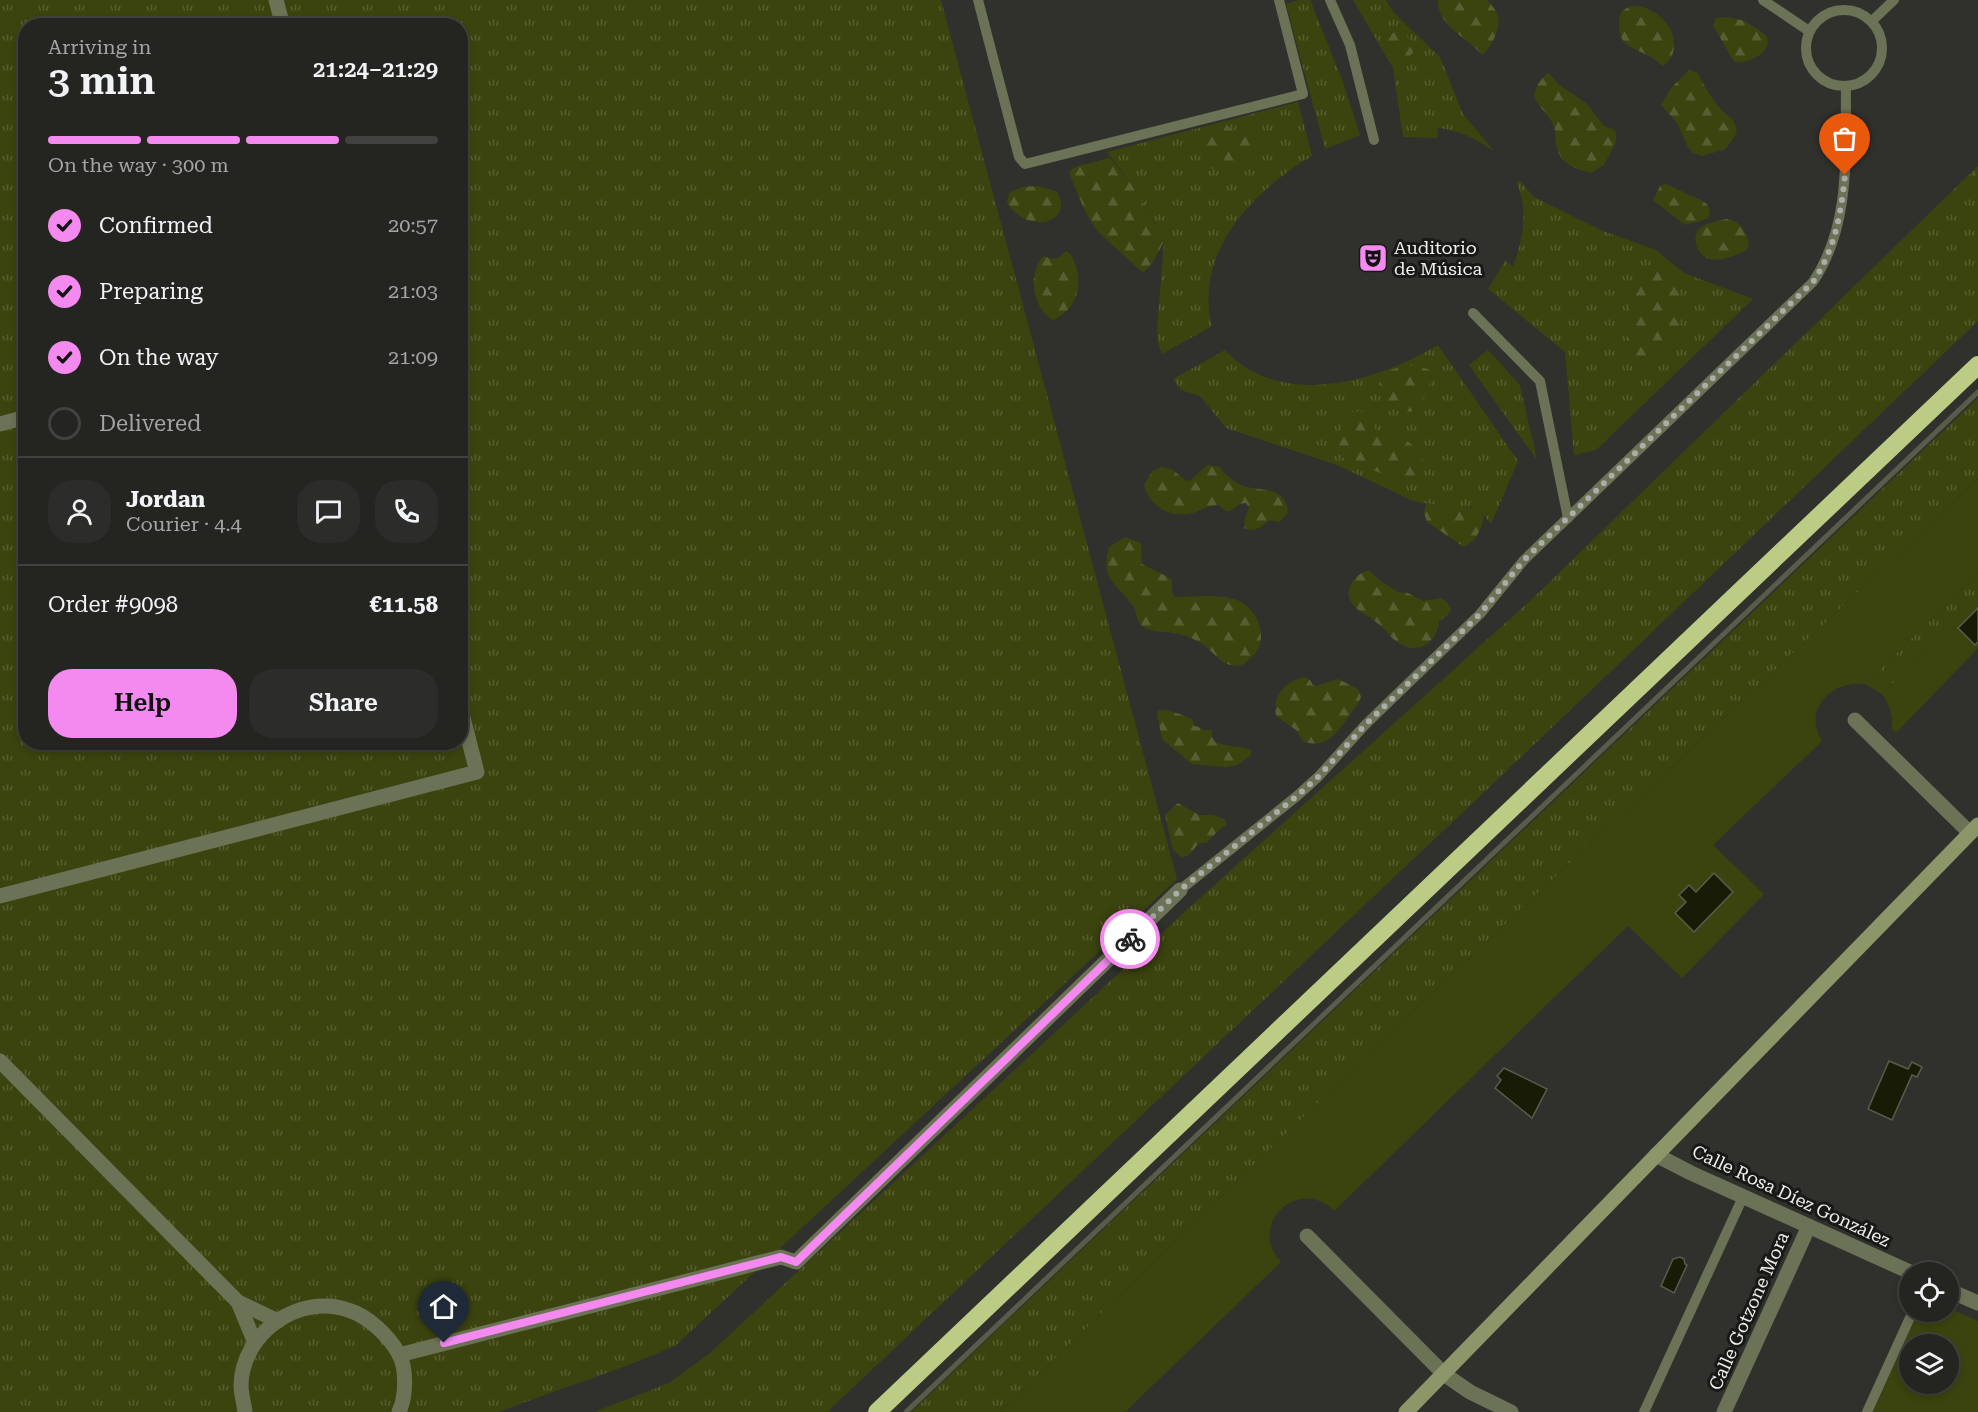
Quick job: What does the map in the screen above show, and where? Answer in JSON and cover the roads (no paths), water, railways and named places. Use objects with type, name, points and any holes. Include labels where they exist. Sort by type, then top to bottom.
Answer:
[{"type":"highway","points":[[877,1412],[1978,365]]},
{"type":"street","points":[[276,0],[281,18]]},
{"type":"street","points":[[0,424],[18,419]]},
{"type":"street","points":[[1406,1412],[1597,1213],[1975,832],[1855,720]]},
{"type":"street","points":[[0,896],[477,772],[468,737]]},
{"type":"street","points":[[399,1355],[781,1257],[796,1262],[1180,890]]},
{"type":"street","points":[[0,1061],[238,1302],[278,1321]]},
{"type":"street","name":"Calle Rosa Díez González","points":[[1656,1155],[1899,1267]]},
{"type":"street","name":"Calle Gotzone Mora","points":[[1724,1412],[1809,1226]]},
{"type":"street","points":[[1307,1236],[1444,1374],[1470,1392],[1511,1412]]},
{"type":"street","points":[[1959,1295],[1978,1304]]},
{"type":"street","points":[[238,1302],[255,1343]]},
{"type":"street","points":[[245,1412],[241,1384],[248,1355],[255,1343],[264,1330],[288,1313],[318,1306],[348,1309],[374,1323],[399,1355],[404,1374],[403,1404],[399,1412]]},
{"type":"lane","points":[[978,0],[1019,158],[1025,165],[1030,165],[1303,94],[1279,0]]},
{"type":"lane","points":[[1330,0],[1350,45],[1374,140]]},
{"type":"lane","points":[[1763,0],[1809,31]]},
{"type":"lane","points":[[1872,21],[1894,0]]},
{"type":"lane","points":[[1838,9],[1857,11],[1872,21],[1880,33],[1883,48],[1880,62],[1872,74],[1860,83],[1846,86],[1833,85],[1812,69],[1806,57],[1806,44],[1809,31],[1821,17],[1838,9]]},
{"type":"lane","points":[[1180,890],[1319,776],[1365,725],[1465,630],[1524,560],[1813,282],[1824,266],[1838,226],[1842,205],[1846,86]]},
{"type":"lane","points":[[1473,313],[1540,381],[1568,518]]},
{"type":"lane","points":[[1644,1412],[1743,1197]]},
{"type":"lane","points":[[1867,1412],[1908,1322]]},
{"type":"waterway","points":[[906,1412],[1978,392]]},
{"type":"place","name":"Auditorio de Música","points":[[1373,258]]}]
